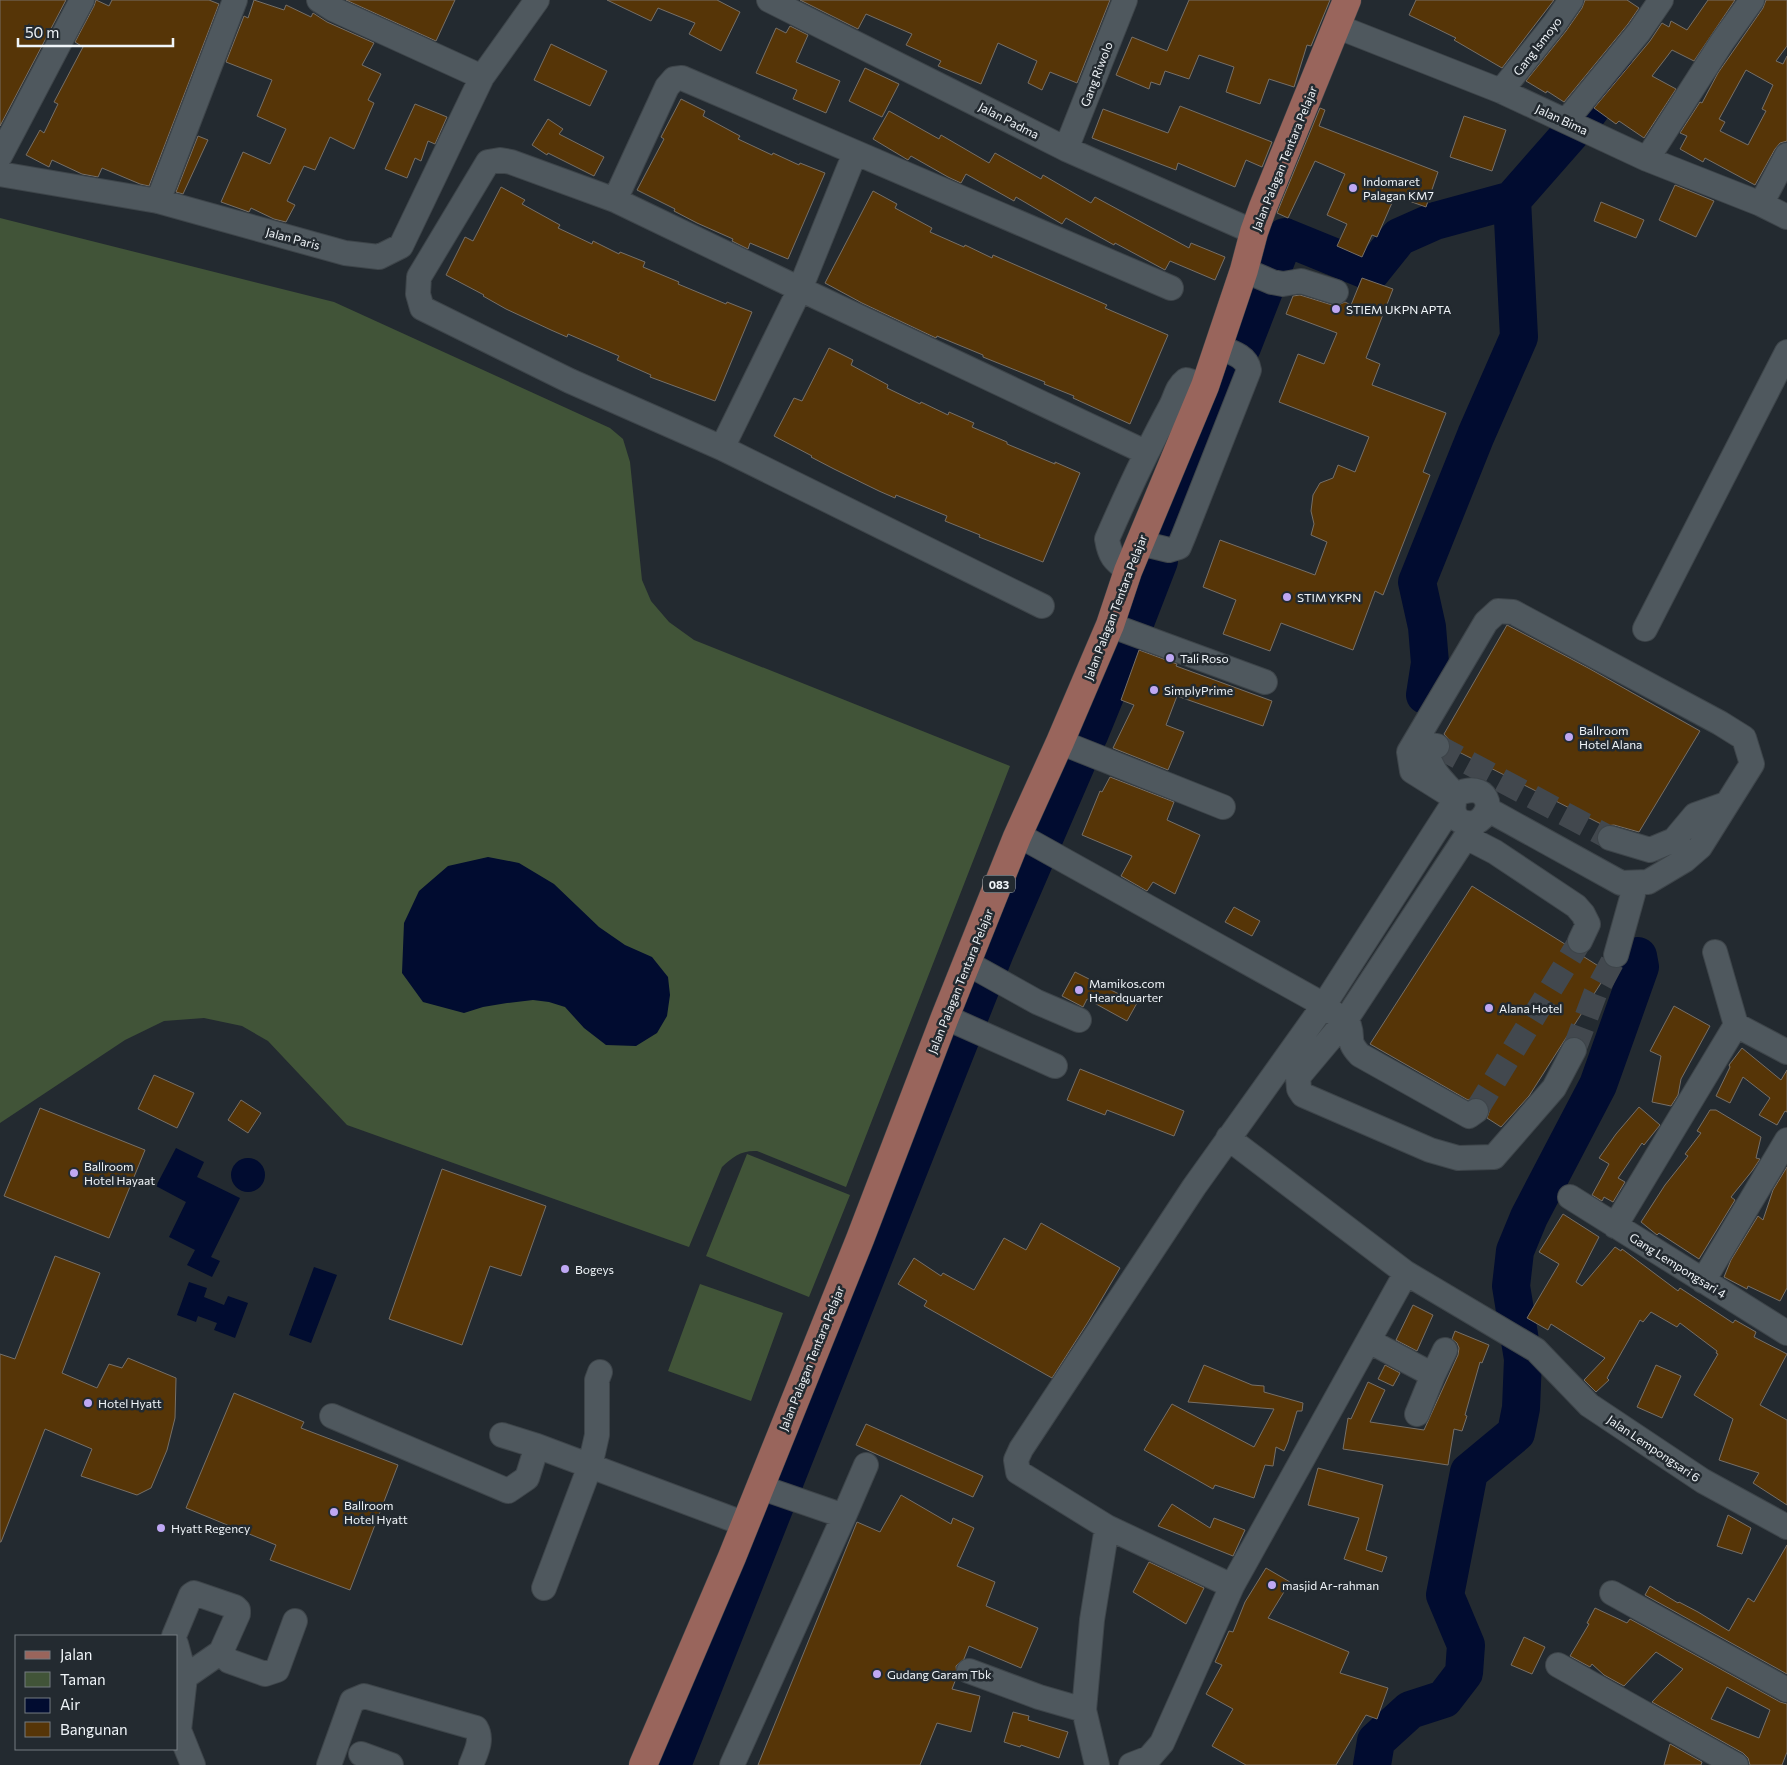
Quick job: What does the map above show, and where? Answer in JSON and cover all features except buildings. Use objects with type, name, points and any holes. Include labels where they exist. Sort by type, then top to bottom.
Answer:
[{"type":"main road","name":"Jalan Palagan Tentara Pelajar","points":[[643,1765],[745,1524],[775,1492],[860,1239],[949,1019],[1031,843],[1060,742],[1110,625],[1128,571],[1205,386],[1218,347],[1258,276],[1254,232],[1347,0]]},
{"type":"street","points":[[0,156],[82,0]]},
{"type":"street","points":[[158,201],[235,0]]},
{"type":"street","points":[[319,0],[333,9],[482,77]]},
{"type":"street","name":"Jalan Paris","points":[[0,174],[158,201],[345,252],[379,257],[401,246],[482,77],[537,0]]},
{"type":"street","name":"Jalan Padma","points":[[769,0],[1066,149],[1254,232]]},
{"type":"street","name":"Gang Riwolo","points":[[1066,149],[1124,0]]},
{"type":"street","name":"Gang Ismoyo","points":[[1501,91],[1555,24],[1571,0]]},
{"type":"street","points":[[1572,124],[1661,0]]},
{"type":"street","points":[[1647,159],[1722,42],[1752,0]]},
{"type":"street","name":"Jalan Bima","points":[[1336,26],[1501,91],[1647,159],[1787,216]]},
{"type":"street","points":[[616,200],[667,87],[674,79],[682,78],[1171,288]]},
{"type":"street","points":[[722,448],[800,289],[855,153]]},
{"type":"street","points":[[1761,204],[1787,155]]},
{"type":"street","points":[[1042,606],[722,448],[570,381],[422,308],[418,294],[419,277],[488,162],[500,160],[511,162],[616,200],[1145,452]]},
{"type":"street","points":[[1258,276],[1283,284],[1300,281],[1336,292]]},
{"type":"street","points":[[1140,543],[1169,550],[1179,547],[1249,370],[1244,358],[1218,347]]},
{"type":"street","points":[[1645,629],[1787,352]]},
{"type":"street","points":[[1128,571],[1112,558],[1107,539],[1145,452],[1174,400],[1179,385],[1186,380],[1205,386]]},
{"type":"street","points":[[1455,799],[1412,771],[1409,752],[1486,622],[1498,611],[1513,612],[1712,718],[1744,738],[1752,764],[1728,812],[1710,856],[1694,874],[1655,891],[1643,889],[1609,891],[1477,822]]},
{"type":"street","points":[[1110,625],[1265,682]]},
{"type":"street","points":[[1060,742],[1223,807]]},
{"type":"street","points":[[1437,746],[1431,745],[1427,752],[1429,761],[1434,772],[1455,799]]},
{"type":"street","points":[[1232,1586],[1107,1527],[1018,1472],[1016,1460],[1021,1449],[1194,1187],[1324,1005],[1455,799],[1465,790],[1478,791],[1487,802],[1477,822],[1345,1021],[1298,1077],[1299,1089],[1303,1095],[1430,1150],[1458,1158],[1494,1156],[1554,1088],[1574,1050]]},
{"type":"street","points":[[1610,838],[1650,850],[1674,840],[1695,815],[1728,812]]},
{"type":"street","points":[[1477,822],[1495,852],[1576,906],[1584,914],[1588,924],[1580,941]]},
{"type":"street","points":[[1031,843],[1324,1005],[1345,1021],[1351,1029],[1350,1039],[1353,1048],[1360,1055],[1469,1116],[1476,1111]]},
{"type":"street","points":[[1616,955],[1643,889]]},
{"type":"street","points":[[1615,1226],[1736,1025],[1716,952]]},
{"type":"street","points":[[974,966],[1037,1002],[1079,1020]]},
{"type":"street","points":[[949,1019],[1055,1066]]},
{"type":"street","points":[[1736,1025],[1787,1052]]},
{"type":"street","name":"Jalan Lempongsari 6","points":[[1228,1138],[1406,1273],[1536,1350],[1589,1405],[1704,1481],[1787,1527]]},
{"type":"street","points":[[1702,1281],[1787,1140]]},
{"type":"street","name":"Gang Lempongsari 4","points":[[1570,1197],[1787,1333]]},
{"type":"street","points":[[1131,1765],[1149,1758],[1162,1743],[1232,1586],[1406,1273]]},
{"type":"street","points":[[1368,1341],[1432,1375]]},
{"type":"street","points":[[1417,1414],[1432,1375],[1445,1350]]},
{"type":"street","points":[[544,1588],[590,1466],[597,1435],[597,1380],[600,1372]]},
{"type":"street","points":[[332,1416],[508,1491],[527,1478],[537,1446]]},
{"type":"street","points":[[502,1435],[537,1446],[745,1524]]},
{"type":"street","points":[[732,1765],[866,1465]]},
{"type":"street","points":[[775,1492],[844,1516]]},
{"type":"street","points":[[1097,1765],[1084,1710],[1092,1620],[1107,1527]]},
{"type":"street","points":[[1612,1592],[1787,1690]]},
{"type":"street","points":[[174,1635],[191,1596],[198,1593],[235,1607],[238,1610],[238,1614],[221,1652],[185,1677]]},
{"type":"street","points":[[221,1652],[229,1661],[265,1674],[277,1670],[295,1621]]},
{"type":"street","points":[[178,1651],[185,1677],[179,1730],[194,1765]]},
{"type":"street","points":[[1558,1665],[1736,1765]]},
{"type":"street","points":[[969,1671],[1039,1697],[1084,1710]]},
{"type":"street","points":[[329,1765],[352,1701],[364,1696],[476,1728],[480,1734],[479,1742],[471,1765]]},
{"type":"street","points":[[361,1754],[391,1765]]},
{"type":"green space","points":[[0,218],[334,302],[610,428],[623,439],[630,462],[642,580],[651,601],[669,622],[694,640],[1010,766],[846,1187],[757,1151],[742,1153],[722,1167],[689,1247],[347,1125],[268,1041],[242,1026],[204,1018],[164,1021],[125,1040],[0,1123]]},
{"type":"green space","points":[[747,1154],[850,1195],[809,1297],[706,1256]]},
{"type":"green space","points":[[700,1284],[783,1313],[751,1401],[668,1371]]},
{"type":"water","points":[[488,857],[519,863],[554,884],[599,927],[625,945],[652,957],[668,977],[670,995],[667,1016],[657,1033],[636,1046],[606,1045],[584,1028],[565,1007],[549,1002],[533,1000],[507,1003],[483,1007],[464,1013],[423,1002],[402,973],[404,923],[419,891],[448,866]]},
{"type":"water","points":[[176,1148],[204,1162],[197,1177],[240,1198],[211,1257],[220,1261],[212,1277],[187,1265],[195,1250],[169,1237],[186,1202],[156,1186]]},
{"type":"water","points":[[248,1158],[260,1163],[265,1175],[260,1187],[248,1192],[236,1187],[231,1175],[236,1163]]},
{"type":"water","points":[[314,1267],[337,1275],[311,1343],[289,1335]]},
{"type":"water","points":[[189,1282],[207,1288],[204,1297],[224,1305],[228,1296],[248,1303],[235,1338],[214,1330],[217,1323],[198,1316],[196,1322],[177,1315]]},
{"type":"waterway","points":[[1242,347],[1285,237],[1371,272],[1399,237],[1435,221],[1512,200],[1584,118],[1617,73]]},
{"type":"waterway","points":[[1425,695],[1430,663],[1427,627],[1417,582],[1476,435],[1519,337],[1512,200]]},
{"type":"waterway","points":[[1167,540],[1234,368]]},
{"type":"waterway","points":[[1135,623],[1159,561]]},
{"type":"waterway","points":[[1089,735],[1127,642]]},
{"type":"waterway","points":[[672,1765],[995,952],[1078,760]]},
{"type":"waterway","points":[[1372,1765],[1376,1741],[1410,1710],[1444,1699],[1464,1673],[1466,1645],[1445,1595],[1469,1472],[1516,1433],[1521,1408],[1523,1359],[1511,1286],[1515,1251],[1529,1217],[1598,1085],[1640,967],[1638,956]]},
{"type":"tunnel","points":[[1437,746],[1610,838]]},
{"type":"tunnel","points":[[1476,1111],[1580,941]]},
{"type":"tunnel","points":[[1574,1050],[1595,994],[1616,955]]},
{"type":"place","name":"Indomaret Palagan KM7","points":[[1353,188]]},
{"type":"place","name":"STIEM UKPN APTA","points":[[1336,309]]},
{"type":"place","name":"STIM YKPN","points":[[1287,597]]},
{"type":"place","name":"Tali Roso","points":[[1170,658]]},
{"type":"place","name":"SimplyPrime","points":[[1154,690]]},
{"type":"place","name":"Ballroom Hotel Alana","points":[[1569,737]]},
{"type":"place","name":"Mamikos.com Heardquarter","points":[[1079,990]]},
{"type":"place","name":"Alana Hotel","points":[[1489,1008]]},
{"type":"place","name":"Ballroom Hotel Hayaat","points":[[74,1173]]},
{"type":"place","name":"Bogeys","points":[[565,1269]]},
{"type":"place","name":"Hotel Hyatt","points":[[88,1403]]},
{"type":"place","name":"Ballroom Hotel Hyatt","points":[[334,1512]]},
{"type":"place","name":"Hyatt Regency","points":[[161,1528]]},
{"type":"place","name":"masjid Ar-rahman","points":[[1272,1585]]},
{"type":"place","name":"Gudang Garam Tbk","points":[[877,1674]]}]
